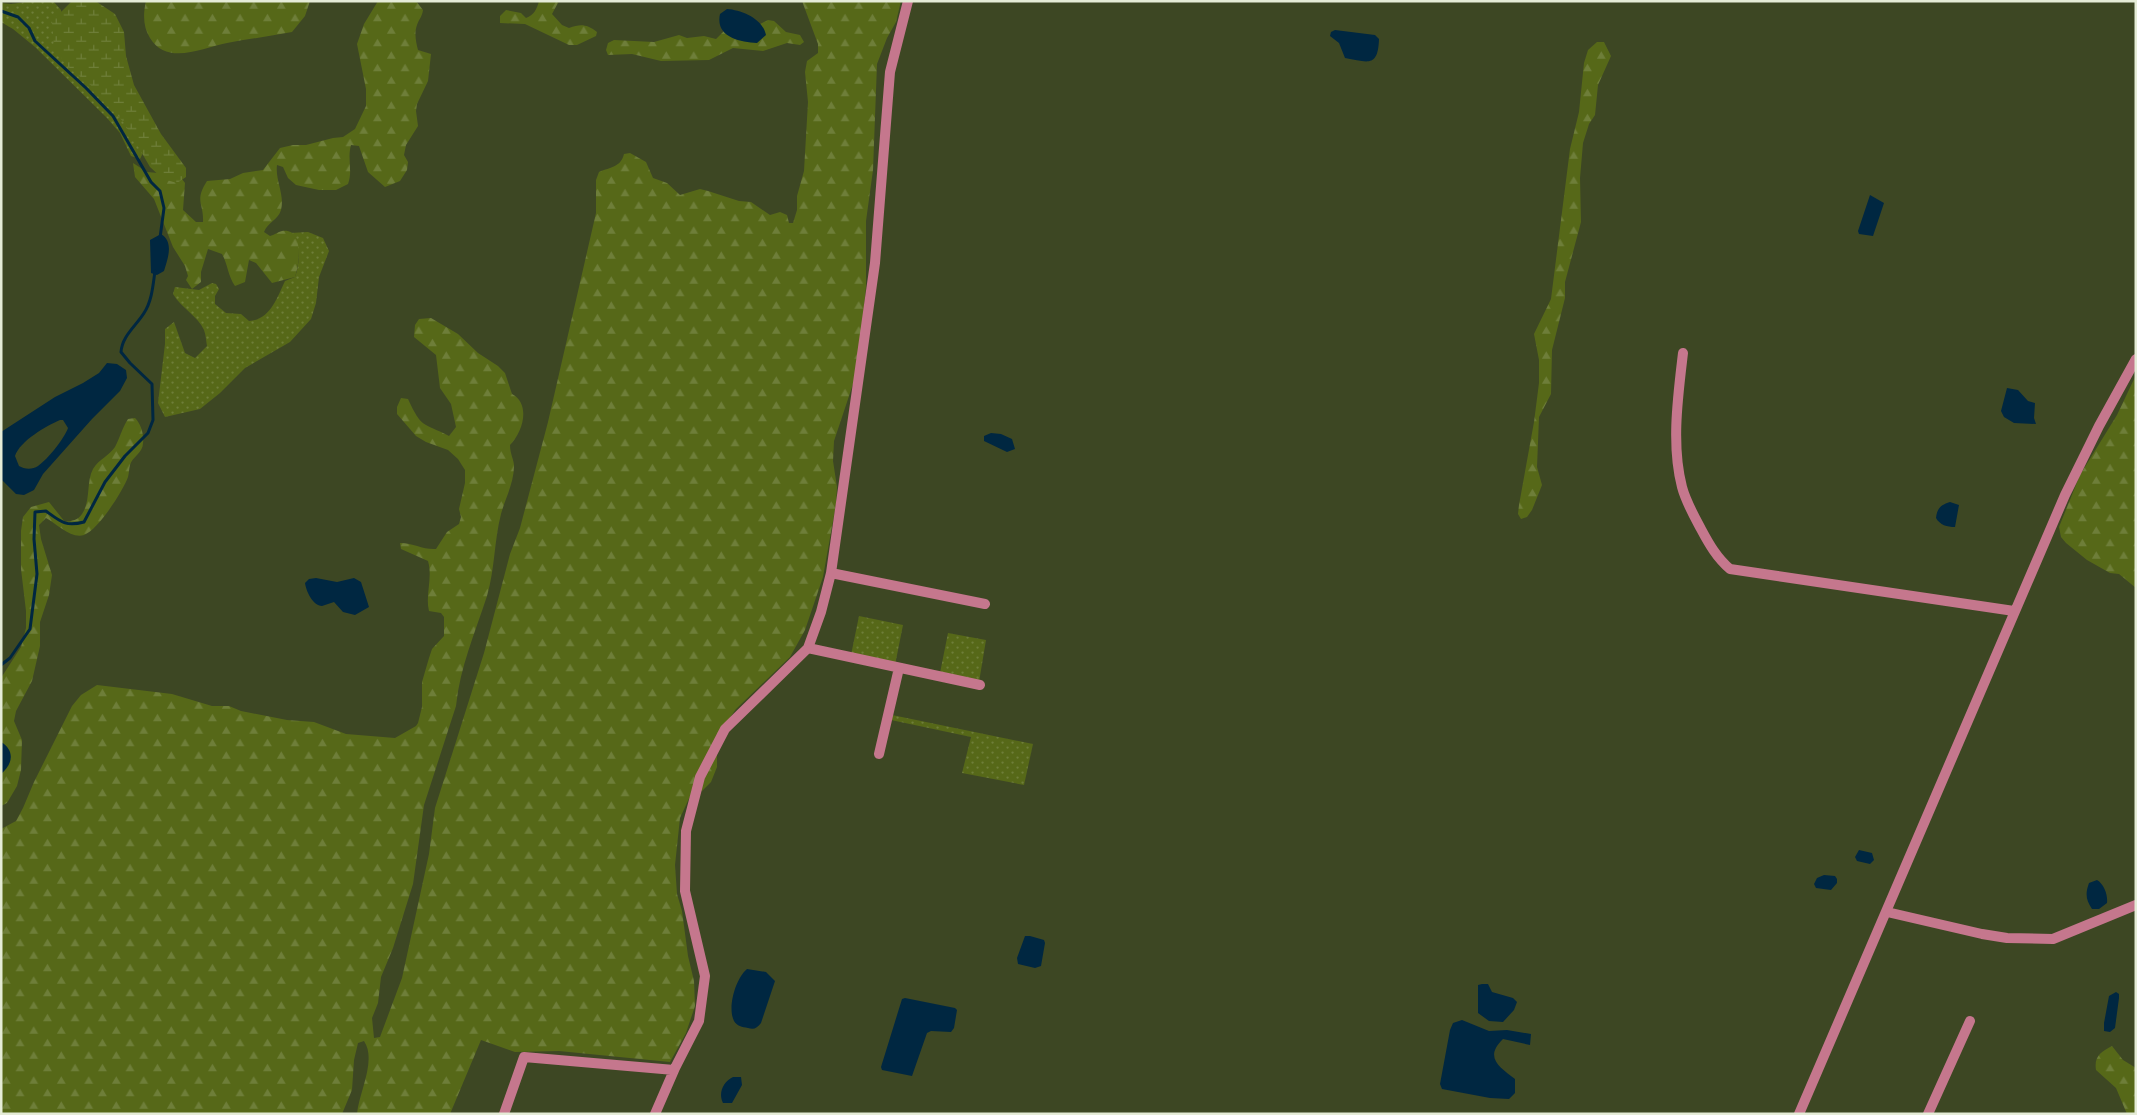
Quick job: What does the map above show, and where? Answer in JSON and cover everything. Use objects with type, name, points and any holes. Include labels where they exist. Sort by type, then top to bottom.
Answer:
[{"type":"street","points":[[655,1114],[674,1070],[699,1021],[705,976],[685,891],[686,831],[700,777],[725,729],[808,648],[821,612],[831,573],[876,263],[890,72],[908,1]]},
{"type":"street","points":[[1683,353],[1677,440],[1682,485],[1693,514],[1708,541],[1722,562],[1730,569],[2014,611]]},
{"type":"street","points":[[1799,1114],[2064,495],[2136,359]]},
{"type":"street","points":[[831,573],[985,604]]},
{"type":"street","points":[[808,648],[980,685]]},
{"type":"street","points":[[879,754],[898,668]]},
{"type":"street","points":[[1887,912],[1991,935],[2024,939],[2053,939],[2136,905]]},
{"type":"street","points":[[1928,1114],[1970,1021]]},
{"type":"street","points":[[504,1114],[524,1057],[674,1070]]},
{"type":"green space","points":[[53,1],[61,10],[65,30],[124,116],[143,153],[140,159],[131,156],[120,133],[107,118],[35,47],[1,22],[1,3],[11,4]]},
{"type":"green space","points":[[146,1],[310,1],[305,16],[292,32],[227,43],[185,53],[175,53],[157,46],[150,38],[144,20]]},
{"type":"green space","points":[[378,1],[416,1],[423,10],[416,31],[418,50],[431,54],[428,81],[417,104],[418,126],[406,145],[404,155],[408,162],[407,170],[400,181],[385,187],[368,172],[359,146],[351,145],[348,184],[336,190],[319,190],[296,185],[288,178],[283,167],[277,165],[277,176],[282,199],[281,210],[264,232],[270,236],[282,231],[294,235],[299,248],[295,277],[272,283],[256,263],[249,260],[245,282],[235,286],[222,254],[208,249],[201,272],[201,282],[192,289],[186,280],[188,276],[185,266],[173,247],[154,199],[135,177],[133,163],[147,172],[179,175],[185,183],[183,210],[196,222],[203,222],[200,198],[207,181],[230,179],[243,173],[263,170],[280,148],[306,145],[343,137],[355,129],[366,106],[366,89],[357,44],[364,24]]},
{"type":"green space","points":[[539,1],[559,1],[552,14],[562,25],[569,28],[580,25],[590,27],[597,32],[596,36],[577,45],[569,45],[525,24],[500,23],[500,16],[506,10],[521,13],[526,18],[529,17],[535,11]]},
{"type":"green space","points":[[802,1],[901,1],[896,22],[887,38],[877,64],[873,170],[866,221],[866,286],[861,341],[854,381],[834,441],[833,461],[837,487],[836,504],[823,577],[805,630],[790,657],[736,709],[717,736],[717,767],[711,782],[702,791],[692,792],[680,818],[675,865],[677,894],[682,911],[688,956],[694,981],[695,1006],[686,1033],[670,1062],[559,1051],[515,1052],[481,1040],[450,1114],[357,1114],[369,1057],[364,1041],[358,1043],[354,1060],[352,1090],[342,1114],[1,1114],[1,829],[16,821],[72,706],[81,695],[97,685],[172,694],[212,706],[229,706],[241,711],[287,720],[314,722],[346,734],[395,738],[418,723],[422,707],[422,682],[432,649],[444,636],[444,617],[441,613],[429,611],[430,574],[428,561],[401,549],[400,543],[436,549],[447,532],[459,524],[461,517],[459,509],[465,483],[465,470],[458,459],[448,450],[416,436],[397,414],[397,407],[401,398],[408,399],[424,424],[449,436],[456,427],[451,404],[440,388],[436,355],[414,337],[415,325],[419,319],[431,318],[458,334],[478,353],[505,373],[512,394],[522,404],[523,418],[518,433],[510,445],[514,472],[499,524],[490,586],[464,664],[456,706],[424,805],[413,884],[393,948],[381,977],[378,1003],[372,1018],[374,1038],[380,1037],[402,978],[429,854],[435,808],[484,653],[548,422],[596,213],[596,180],[599,172],[615,166],[621,162],[624,154],[630,153],[646,162],[653,178],[667,183],[680,195],[700,189],[739,201],[751,202],[770,215],[780,212],[787,215],[789,223],[793,223],[797,210],[797,196],[804,171],[808,102],[805,72],[807,61],[818,53],[818,44]]},
{"type":"green space","points":[[71,2],[97,2],[115,14],[124,32],[126,56],[134,85],[161,134],[186,168],[186,177],[177,183],[163,179],[150,167],[125,124],[94,88],[66,65],[54,47],[52,21]]},
{"type":"green space","points":[[768,20],[774,21],[786,32],[800,35],[804,42],[800,45],[787,43],[763,51],[733,48],[709,60],[661,61],[632,54],[608,55],[606,50],[608,43],[614,40],[654,42],[679,35],[687,38],[704,36],[716,39],[729,26],[754,27]]},
{"type":"green space","points":[[1597,42],[1604,42],[1611,56],[1598,85],[1595,115],[1589,124],[1583,143],[1580,178],[1581,222],[1565,282],[1565,298],[1552,350],[1551,394],[1539,417],[1537,467],[1542,485],[1532,510],[1527,517],[1521,519],[1518,514],[1519,505],[1539,383],[1539,360],[1534,334],[1551,299],[1570,149],[1579,112],[1584,63],[1588,50]]},
{"type":"green space","points":[[308,232],[323,238],[329,251],[319,277],[316,303],[311,319],[290,342],[245,368],[220,393],[200,409],[165,417],[158,403],[165,329],[174,322],[185,353],[195,358],[207,346],[205,332],[201,325],[180,304],[173,294],[175,287],[199,290],[212,283],[216,284],[219,289],[215,296],[215,304],[226,313],[241,314],[249,321],[256,320],[272,307],[285,281],[295,277],[298,266],[298,248],[294,237],[290,233]]},
{"type":"green space","points":[[2136,375],[2136,588],[2119,574],[2110,573],[2087,560],[2066,543],[2061,537],[2059,527],[2080,475],[2117,415]]},
{"type":"green space","points":[[135,418],[142,429],[143,446],[131,462],[128,477],[121,491],[96,526],[90,532],[79,536],[69,533],[46,518],[39,525],[41,539],[52,575],[49,595],[40,622],[40,646],[32,681],[16,711],[14,721],[22,740],[21,770],[17,786],[7,803],[1,806],[1,678],[21,647],[26,628],[21,569],[23,517],[31,507],[49,502],[65,522],[79,518],[87,503],[93,469],[115,447],[128,419]]},
{"type":"green space","points":[[859,616],[903,625],[895,665],[851,655]]},
{"type":"green space","points":[[948,633],[986,640],[979,682],[940,673]]},
{"type":"green space","points":[[892,715],[1033,744],[1024,785],[962,773],[971,737],[891,720]]},
{"type":"green space","points":[[2112,1046],[2123,1060],[2136,1068],[2136,1114],[2127,1114],[2116,1088],[2096,1070],[2096,1062],[2099,1055]]},
{"type":"water","points":[[727,9],[751,16],[761,24],[766,35],[757,43],[730,37],[721,28],[719,22],[720,14]]},
{"type":"water","points":[[1335,30],[1375,35],[1379,39],[1374,59],[1366,61],[1345,58],[1339,43],[1330,36],[1331,32]]},
{"type":"water","points":[[1870,195],[1884,203],[1873,236],[1859,234],[1858,231]]},
{"type":"water","points":[[161,234],[168,241],[169,251],[164,271],[157,275],[151,273],[150,240]]},
{"type":"water","points":[[107,363],[117,364],[126,370],[127,378],[120,391],[43,474],[34,490],[24,495],[16,494],[1,479],[1,432],[55,397],[99,373]],"holes":[[[63,420],[68,428],[66,433],[46,459],[33,468],[19,466],[15,456],[22,445],[41,430]]]},
{"type":"water","points":[[2007,388],[2018,390],[2028,401],[2035,403],[2034,418],[2036,424],[2014,423],[2004,417],[2001,411]]},
{"type":"water","points":[[991,433],[1001,434],[1012,439],[1015,449],[1007,452],[984,441],[984,436]]},
{"type":"water","points":[[1950,502],[1959,505],[1955,527],[1944,525],[1936,518],[1940,508]]},
{"type":"water","points":[[316,578],[337,582],[354,578],[361,582],[369,607],[355,615],[343,612],[334,602],[322,606],[316,604],[311,598],[305,583],[309,579]]},
{"type":"water","points":[[1,742],[9,750],[11,758],[8,766],[1,774]]},
{"type":"water","points":[[1859,850],[1872,853],[1874,860],[1870,864],[1857,861],[1855,857]]},
{"type":"water","points":[[1824,875],[1835,876],[1837,879],[1837,883],[1831,890],[1816,888],[1814,884],[1817,878]]},
{"type":"water","points":[[2097,880],[2105,890],[2107,903],[2099,909],[2092,909],[2087,900],[2087,890],[2089,883]]},
{"type":"water","points":[[1025,936],[1044,940],[1041,966],[1035,968],[1018,964],[1017,958]]},
{"type":"water","points":[[747,969],[766,972],[775,981],[761,1023],[754,1029],[738,1025],[732,1015],[732,1001],[736,986]]},
{"type":"water","points":[[1488,984],[1492,992],[1513,998],[1517,1002],[1514,1010],[1503,1022],[1489,1021],[1478,1013],[1478,985]]},
{"type":"water","points":[[2116,992],[2119,994],[2119,998],[2115,1028],[2110,1032],[2104,1031],[2109,996]]},
{"type":"water","points":[[905,998],[957,1010],[954,1028],[951,1032],[931,1031],[927,1033],[912,1076],[882,1070],[881,1067],[902,999]]},
{"type":"water","points":[[1462,1020],[1489,1031],[1507,1030],[1531,1034],[1530,1045],[1503,1039],[1494,1052],[1496,1062],[1515,1079],[1515,1093],[1509,1099],[1490,1098],[1442,1089],[1440,1084],[1450,1030],[1453,1023]]},
{"type":"water","points":[[733,1077],[741,1077],[742,1085],[732,1103],[723,1103],[722,1088]]},
{"type":"waterway","points":[[1,11],[18,17],[29,28],[35,41],[113,116],[151,182],[160,191],[164,208],[160,238]]},
{"type":"waterway","points":[[1,665],[10,658],[30,629],[37,574],[34,539],[35,512],[46,511],[68,524],[84,522],[105,482],[125,456],[148,433],[153,420],[152,384],[121,352],[124,341],[149,303],[155,271]]}]
